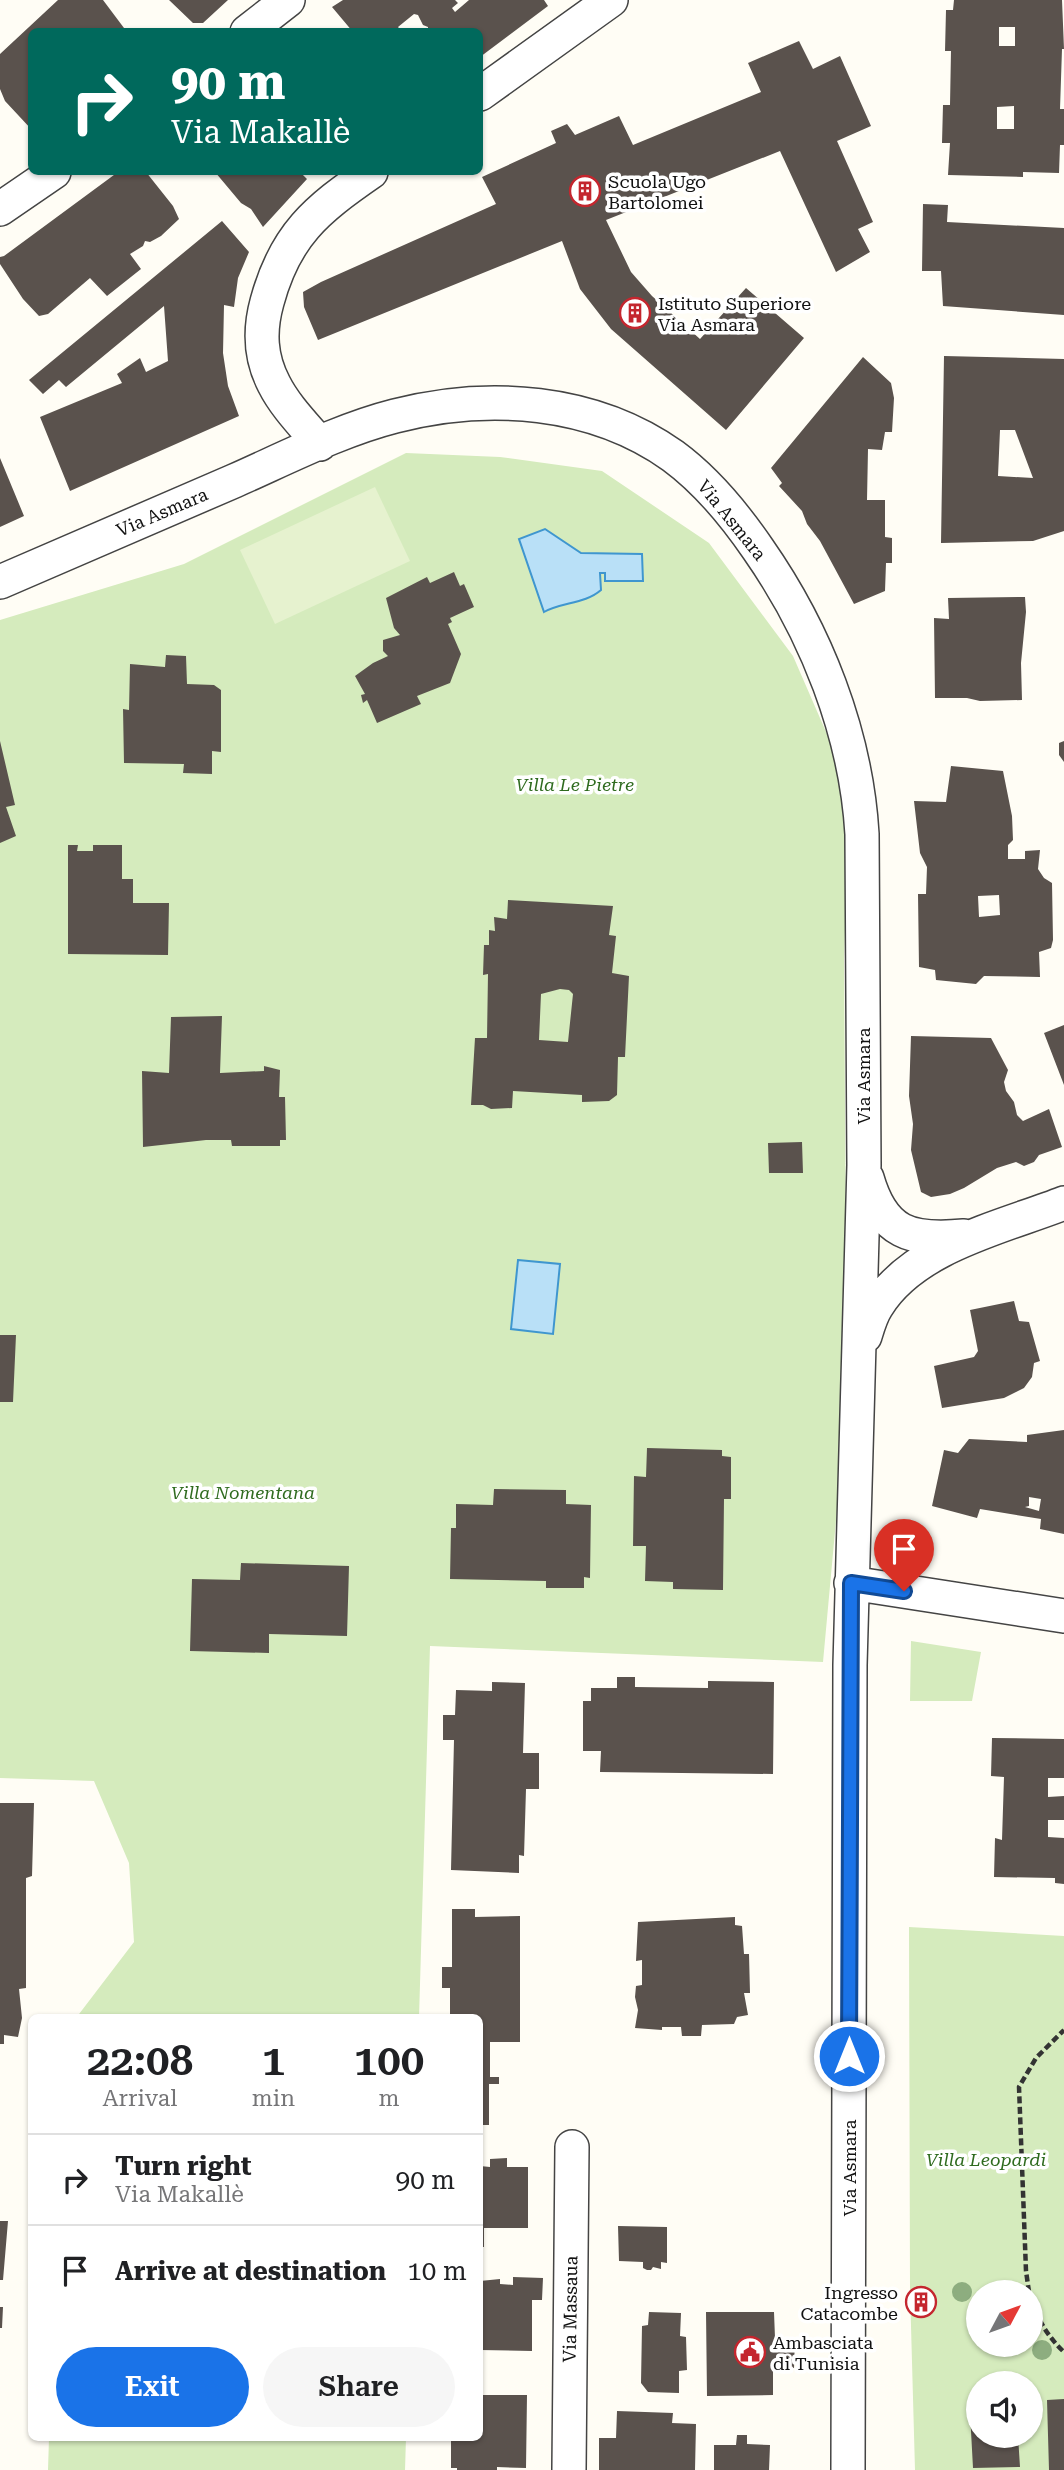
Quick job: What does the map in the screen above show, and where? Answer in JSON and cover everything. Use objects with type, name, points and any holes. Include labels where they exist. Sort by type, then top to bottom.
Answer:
[{"type":"street","points":[[252,28],[288,0]]},
{"type":"street","points":[[483,92],[611,0]]},
{"type":"street","points":[[0,209],[50,175]]},
{"type":"street","points":[[320,444],[274,383],[264,361],[261,327],[276,274],[289,246],[316,214],[366,175]]},
{"type":"street","name":"Via Asmara","points":[[0,582],[376,422],[430,409],[508,403],[563,409],[610,422],[648,440],[673,456],[698,477],[737,520],[769,565],[808,635],[837,710],[853,770],[862,834],[864,1165],[851,1583],[848,2470]]},
{"type":"street","points":[[864,1165],[877,1204],[901,1230],[911,1235],[933,1239],[978,1235]]},
{"type":"street","points":[[860,1352],[876,1307],[894,1286],[915,1268],[946,1248],[1064,1203]]},
{"type":"street","points":[[851,1583],[1064,1616]]},
{"type":"street","name":"Via Massaua","points":[[569,2470],[572,2147]]},
{"type":"path","points":[[1027,2280],[1019,2087],[1036,2058],[1064,2030]]},
{"type":"path","points":[[1043,2327],[1064,2352]]},
{"type":"green space","points":[[406,453],[500,457],[602,471],[709,543],[793,656],[850,787],[844,959],[847,1401],[823,1662],[430,1646],[419,2014],[79,2014],[134,1942],[129,1863],[94,1781],[0,1778],[0,620],[184,564]]},
{"type":"green space","points":[[375,487],[410,561],[275,624],[240,550]]},
{"type":"green space","points":[[911,1641],[981,1652],[972,1701],[910,1701]]},
{"type":"green space","name":"Villa Leopardi","points":[[909,1927],[1064,1936],[1064,2470],[915,2470],[910,2290]]},
{"type":"green space","points":[[49,2441],[406,2441],[405,2470],[48,2470]]},
{"type":"water","points":[[545,529],[581,553],[642,554],[643,581],[605,581],[605,573],[600,573],[601,590],[595,595],[544,612],[519,539]]},
{"type":"water","points":[[518,1260],[560,1264],[553,1334],[511,1329]]},
{"type":"building","points":[[58,0],[103,0],[124,28],[28,28],[28,126],[5,101],[0,89],[0,54]]},
{"type":"building","points":[[169,0],[228,0],[203,23],[193,23]]},
{"type":"building","points":[[343,0],[455,0],[458,3],[452,8],[455,12],[469,0],[544,0],[548,6],[483,55],[483,28],[428,28],[423,25],[418,15],[414,14],[399,28],[350,28],[332,7]]},
{"type":"building","points":[[954,0],[1062,0],[1064,49],[1060,109],[1064,109],[1064,145],[1060,145],[1059,173],[1023,172],[1023,177],[948,175],[950,143],[942,143],[943,105],[950,105],[951,51],[945,51],[946,10],[953,10]],"holes":[[[999,27],[1015,27],[1015,46],[999,46]],[[1014,106],[1014,129],[997,129],[997,107]]]},
{"type":"building","name":"Scuola Ugo Bartolomei","points":[[799,41],[813,69],[840,56],[871,126],[837,141],[873,222],[858,229],[870,252],[836,272],[780,151],[606,220],[631,272],[652,296],[700,339],[746,288],[804,338],[726,430],[611,329],[580,289],[562,241],[318,340],[304,307],[303,292],[496,204],[482,177],[556,143],[551,131],[567,124],[575,135],[619,116],[633,145],[761,92],[748,63]]},
{"type":"building","points":[[114,175],[148,175],[173,206],[179,219],[161,236],[150,242],[145,241],[143,246],[130,254],[141,269],[107,296],[90,278],[48,314],[39,316],[23,299],[0,264],[0,257]]},
{"type":"building","points":[[218,175],[303,175],[307,179],[263,227],[251,209],[241,203]]},
{"type":"building","points":[[923,204],[948,205],[947,222],[1064,228],[1064,315],[943,306],[941,271],[922,271]]},
{"type":"building","points":[[222,221],[249,252],[238,278],[234,307],[224,305],[223,353],[228,386],[239,416],[70,491],[40,417],[122,383],[117,374],[140,358],[146,372],[168,361],[164,306],[66,387],[59,380],[43,394],[29,380]]},
{"type":"building","points":[[944,356],[1064,359],[1064,531],[1033,541],[941,543]],"holes":[[[1000,430],[1015,430],[1033,478],[998,476]]]},
{"type":"building","points":[[863,357],[891,383],[894,398],[892,432],[885,432],[882,450],[868,449],[867,500],[885,500],[885,537],[892,538],[892,563],[886,563],[885,591],[854,604],[802,511],[779,486],[782,483],[771,468]]},
{"type":"building","points":[[0,458],[24,516],[0,527]]},
{"type":"building","points":[[454,572],[460,586],[464,584],[474,607],[450,618],[452,622],[448,624],[461,654],[450,683],[417,696],[421,704],[377,723],[367,700],[363,703],[361,695],[365,694],[355,676],[388,656],[383,651],[383,640],[400,635],[394,628],[386,598],[427,577],[430,583]]},
{"type":"building","points":[[1025,597],[1022,700],[935,698],[934,618],[949,619],[948,598]]},
{"type":"building","points":[[166,655],[186,656],[187,684],[214,685],[221,690],[221,752],[212,751],[212,774],[183,773],[184,764],[124,763],[123,709],[129,710],[130,664],[165,667]]},
{"type":"building","points":[[0,741],[15,805],[6,807],[16,836],[0,843]]},
{"type":"building","points":[[1064,741],[1064,762],[1059,755],[1059,743]]},
{"type":"building","points":[[951,766],[1003,771],[1012,816],[1013,840],[1008,845],[1008,859],[1025,859],[1025,851],[1040,850],[1038,869],[1044,878],[1052,883],[1053,940],[1051,948],[1039,952],[1040,977],[984,976],[976,984],[936,980],[935,970],[919,967],[918,894],[926,894],[927,867],[920,853],[914,801],[946,802]],"holes":[[[999,895],[1000,915],[979,917],[978,896]]]},
{"type":"building","points":[[68,845],[78,845],[77,851],[93,851],[93,845],[122,845],[122,879],[133,879],[133,903],[169,903],[168,955],[68,954]]},
{"type":"building","points":[[508,900],[613,906],[609,935],[616,936],[612,973],[629,976],[625,1057],[618,1057],[617,1095],[609,1101],[582,1102],[582,1095],[513,1091],[512,1108],[491,1109],[483,1105],[471,1105],[475,1038],[487,1038],[488,974],[483,975],[484,945],[489,945],[489,930],[495,931],[494,917],[507,919]],"holes":[[[560,989],[569,990],[573,994],[568,1042],[539,1040],[541,994]]]},
{"type":"building","points":[[222,1016],[220,1073],[264,1071],[264,1066],[280,1070],[279,1097],[285,1097],[286,1140],[280,1140],[280,1146],[232,1146],[231,1140],[206,1140],[143,1147],[142,1071],[169,1073],[171,1017]]},
{"type":"building","points":[[1064,1025],[1064,1085],[1044,1033]]},
{"type":"building","points":[[911,1036],[991,1038],[1008,1070],[1004,1082],[1017,1115],[1023,1121],[1049,1109],[1062,1147],[1039,1155],[1034,1162],[1024,1166],[1016,1162],[997,1168],[950,1194],[931,1197],[921,1192],[911,1150]]},
{"type":"building","points":[[802,1142],[803,1173],[769,1173],[768,1143]]},
{"type":"building","points":[[1014,1301],[1019,1321],[1029,1322],[1040,1361],[1034,1363],[1032,1377],[1024,1388],[1004,1398],[942,1408],[934,1366],[974,1357],[978,1351],[970,1310]]},
{"type":"building","points":[[0,1335],[16,1335],[13,1402],[0,1402]]},
{"type":"building","points":[[1064,1430],[1064,1534],[1040,1529],[1041,1519],[980,1509],[977,1518],[932,1506],[944,1450],[958,1453],[969,1439],[1027,1442],[1027,1435]],"holes":[[[1029,1497],[1041,1499],[1039,1511],[1025,1507],[1029,1506]]]},
{"type":"building","points":[[647,1448],[722,1450],[722,1456],[731,1457],[731,1499],[724,1499],[723,1590],[673,1589],[673,1582],[645,1581],[646,1546],[633,1546],[634,1476],[646,1477]]},
{"type":"building","points":[[494,1489],[566,1490],[566,1504],[591,1505],[590,1578],[584,1577],[584,1588],[546,1588],[546,1581],[450,1579],[451,1528],[456,1528],[456,1504],[493,1505]]},
{"type":"building","points":[[241,1563],[349,1566],[347,1636],[269,1634],[269,1653],[190,1651],[192,1579],[240,1580]]},
{"type":"building","points":[[617,1677],[635,1677],[635,1687],[708,1688],[708,1681],[774,1682],[773,1774],[600,1772],[601,1751],[583,1751],[583,1701],[591,1701],[591,1688],[617,1688]]},
{"type":"building","points":[[492,1682],[525,1683],[523,1753],[539,1753],[539,1789],[526,1789],[524,1856],[519,1855],[519,1873],[451,1870],[454,1740],[443,1740],[443,1715],[455,1715],[456,1690],[492,1691]]},
{"type":"building","points":[[992,1738],[1064,1739],[1064,1778],[1048,1778],[1048,1797],[1064,1796],[1064,1820],[1048,1820],[1048,1837],[1064,1838],[1064,1884],[1055,1883],[1055,1878],[994,1877],[995,1838],[1002,1840],[1004,1777],[991,1776]]},
{"type":"building","points":[[0,1803],[34,1803],[32,1876],[26,1878],[26,1988],[19,1989],[22,2018],[18,2037],[4,2035],[4,2044],[0,2044]]},
{"type":"building","points":[[452,1909],[475,1909],[475,1917],[520,1916],[520,2042],[490,2042],[490,2077],[499,2077],[499,2084],[489,2084],[489,2125],[483,2125],[483,2014],[450,2014],[450,1988],[442,1988],[442,1967],[452,1967]]},
{"type":"building","points":[[735,1917],[735,1925],[742,1926],[744,1954],[749,1954],[750,1993],[744,1993],[748,2015],[737,2017],[734,2024],[702,2025],[701,2036],[682,2036],[681,2027],[662,2027],[662,2030],[635,2028],[638,2010],[636,1986],[642,1985],[642,1960],[636,1961],[638,1922]]},
{"type":"building","points":[[507,2158],[507,2167],[528,2167],[528,2228],[484,2228],[483,2247],[483,2166],[490,2167],[490,2159]]},
{"type":"building","points":[[0,2221],[8,2221],[3,2280],[0,2280]]},
{"type":"building","points":[[618,2226],[667,2227],[667,2263],[661,2262],[661,2269],[653,2267],[647,2270],[643,2268],[643,2262],[619,2261]]},
{"type":"building","points":[[513,2277],[543,2278],[542,2300],[532,2300],[532,2351],[483,2350],[483,2281],[500,2279],[500,2284],[513,2285]]},
{"type":"building","name":"Ingresso Catacombe","points":[[910,2290],[931,2291],[931,2315],[911,2314]]},
{"type":"building","points":[[0,2307],[3,2307],[2,2328],[0,2328]]},
{"type":"building","points":[[649,2312],[681,2313],[680,2336],[686,2337],[687,2370],[679,2371],[679,2393],[648,2392],[641,2383],[642,2326],[648,2325]]},
{"type":"building","name":"Ambasciata di Tunisia","points":[[706,2312],[774,2312],[775,2338],[795,2338],[794,2368],[779,2365],[777,2372],[773,2371],[773,2395],[707,2396]]},
{"type":"building","points":[[483,2395],[527,2395],[526,2468],[451,2468],[451,2441],[483,2441]]},
{"type":"building","points":[[1064,2399],[1064,2470],[1049,2470],[1047,2400]]},
{"type":"building","points":[[617,2411],[673,2413],[672,2423],[696,2424],[695,2470],[599,2470],[599,2438],[616,2438]]},
{"type":"building","points":[[737,2435],[747,2435],[747,2444],[770,2445],[769,2470],[714,2470],[714,2445],[736,2445]]},
{"type":"building","points":[[972,2448],[1019,2448],[1020,2467],[973,2468]]},
{"type":"place","name":"Scuola Ugo Bartolomei","points":[[585,191]]},
{"type":"place","name":"Istituto Superiore Via Asmara","points":[[635,313]]},
{"type":"place","name":"Ingresso Catacombe","points":[[921,2302]]},
{"type":"place","name":"Ambasciata di Tunisia","points":[[750,2352]]},
{"type":"route","points":[[849,2056],[851,1583],[904,1591]]},
{"type":"park label","name":"Villa Le Pietre","points":[[575,784]]},
{"type":"park label","name":"Villa Nomentana","points":[[243,1492]]}]
